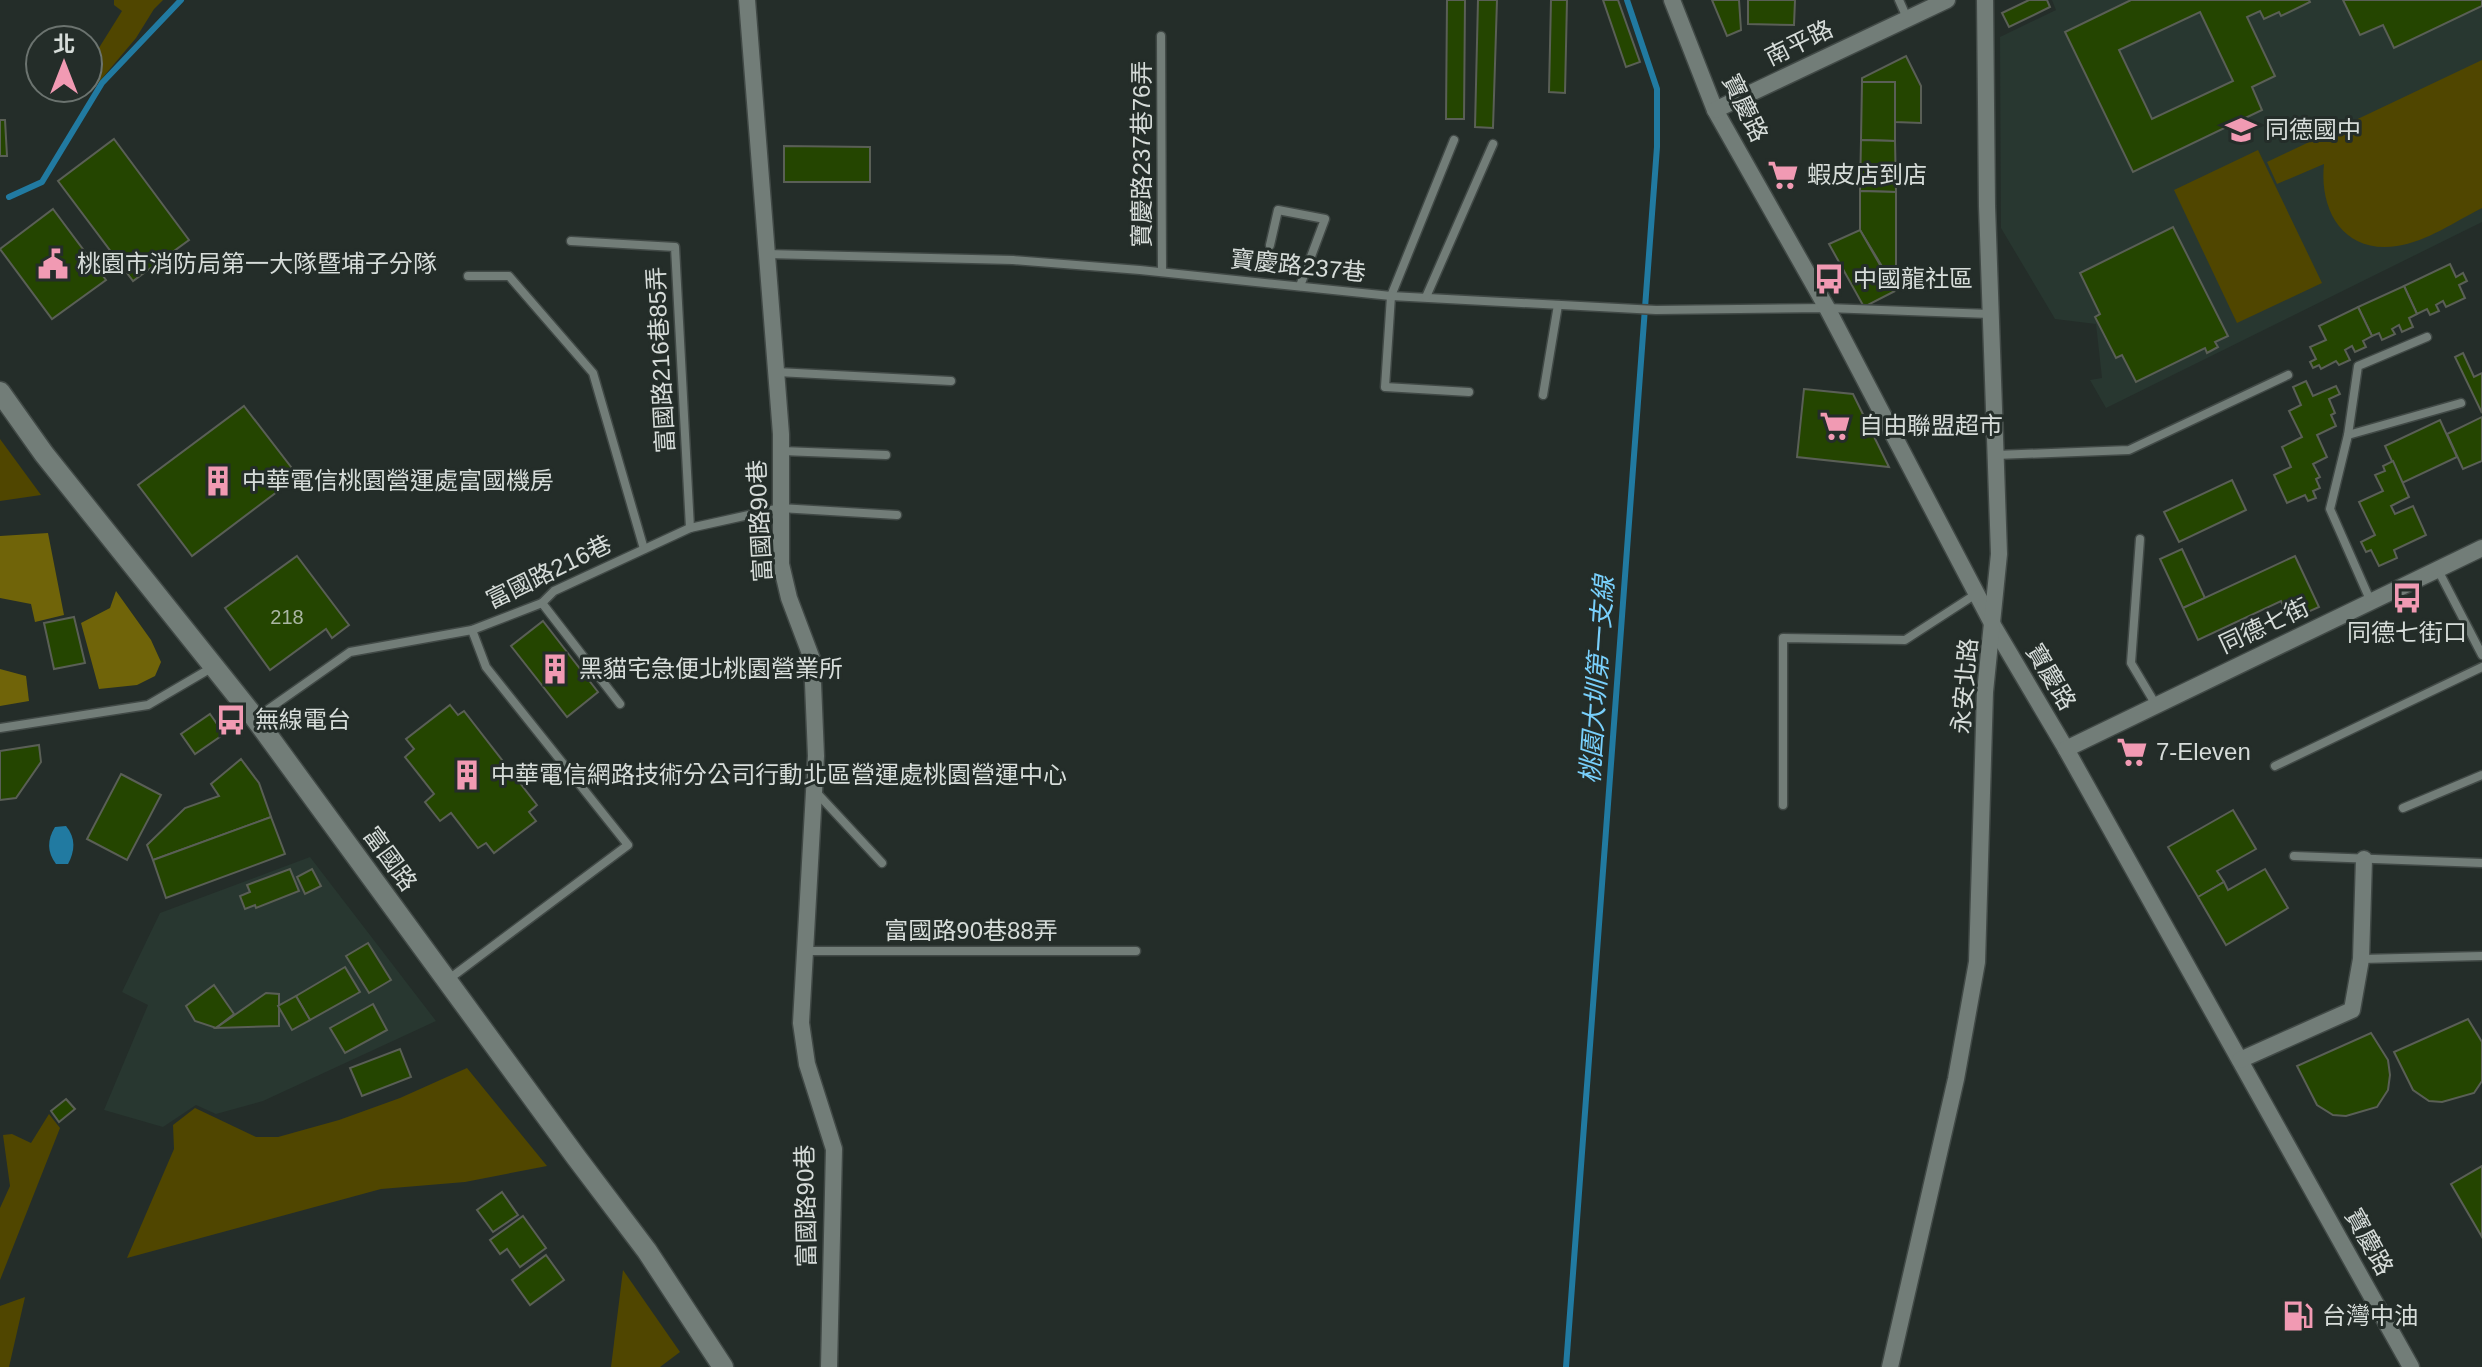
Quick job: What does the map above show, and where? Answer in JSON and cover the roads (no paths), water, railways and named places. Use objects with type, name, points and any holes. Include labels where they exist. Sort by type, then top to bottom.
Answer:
[{"type":"street","name":"富國路90巷","points":[[747,0],[781,451],[781,564],[789,598],[812,659],[816,756],[801,1023],[807,1064],[834,1149],[829,1367]]},
{"type":"street","name":"寶慶路","points":[[1672,0],[1715,110],[1827,308],[1976,594],[2066,749],[2411,1367]]},
{"type":"street","name":"南平路","points":[[1715,110],[1947,0]]},
{"type":"street","name":"永安北路","points":[[1890,1367],[1956,1079],[1977,962],[1985,692],[1999,554],[1990,314],[1985,0]]},
{"type":"street","name":"富國路","points":[[0,392],[44,454],[255,718],[647,1251],[723,1367]]},
{"type":"street","name":"同德七街","points":[[2066,749],[2482,548]]},
{"type":"street","points":[[2240,1060],[2352,1010],[2361,959],[2364,859]]},
{"type":"lane","points":[[1899,0],[1907,18]]},
{"type":"lane","name":"寶慶路237巷76弄","points":[[1161,36],[1162,272]]},
{"type":"lane","points":[[1454,140],[1391,296],[1385,387],[1469,392]]},
{"type":"lane","points":[[1426,297],[1493,144]]},
{"type":"lane","points":[[1270,245],[1278,210],[1325,219],[1300,286]]},
{"type":"lane","name":"富國路216巷85弄","points":[[571,241],[675,247],[690,528]]},
{"type":"lane","name":"寶慶路237巷","points":[[765,254],[1013,260],[1391,296],[1633,309],[1827,308],[1990,314]]},
{"type":"lane","points":[[468,276],[509,276],[593,373],[644,549]]},
{"type":"lane","points":[[1543,395],[1558,305]]},
{"type":"lane","points":[[2371,602],[2330,509],[2348,435],[2358,366],[2427,337]]},
{"type":"lane","points":[[776,372],[951,381]]},
{"type":"lane","points":[[1995,455],[2129,450],[2288,375]]},
{"type":"lane","points":[[2348,435],[2461,403]]},
{"type":"lane","points":[[781,451],[886,455]]},
{"type":"lane","name":"富國路216巷","points":[[255,718],[350,652],[472,630],[542,603],[554,591],[690,528],[780,508],[897,515]]},
{"type":"lane","points":[[2140,539],[2131,663],[2156,705]]},
{"type":"lane","points":[[2438,570],[2482,655]]},
{"type":"lane","points":[[1783,805],[1783,638],[1905,640],[1976,594]]},
{"type":"lane","points":[[542,603],[620,704]]},
{"type":"lane","points":[[447,981],[628,845],[486,667],[472,630]]},
{"type":"lane","points":[[0,728],[148,705],[214,666]]},
{"type":"lane","points":[[2275,766],[2482,667]]},
{"type":"lane","points":[[2403,808],[2482,775]]},
{"type":"lane","points":[[814,790],[882,863]]},
{"type":"lane","points":[[2294,856],[2482,863]]},
{"type":"lane","name":"富國路90巷88弄","points":[[806,951],[1136,951]]},
{"type":"lane","points":[[2361,959],[2482,956]]},
{"type":"water","points":[[66,826],[73,840],[72,854],[68,864],[56,864],[49,846],[51,837],[55,827]]},
{"type":"waterway","points":[[9,197],[42,182],[102,83],[181,0]]},
{"type":"waterway","name":"桃園大圳第一支線","points":[[1566,1367],[1657,147],[1657,89],[1627,0]]},
{"type":"place","name":"同德國中","points":[[2241,130]]},
{"type":"place","name":"蝦皮店到店","points":[[1783,175]]},
{"type":"place","name":"桃園市消防局第一大隊暨埔子分隊","points":[[53,264]]},
{"type":"place","name":"中國龍社區","points":[[1829,279]]},
{"type":"place","name":"自由聯盟超市","points":[[1835,426]]},
{"type":"place","name":"中華電信桃園營運處富國機房","points":[[218,481]]},
{"type":"place","name":"同德七街口","points":[[2407,598]]},
{"type":"place","name":"黑貓宅急便北桃園營業所","points":[[555,669]]},
{"type":"place","name":"無線電台","points":[[231,720]]},
{"type":"place","name":"7-Eleven","points":[[2132,752]]},
{"type":"place","name":"中華電信網路技術分公司行動北區營運處桃園營運中心","points":[[467,775]]},
{"type":"place","name":"台灣中油","points":[[2298,1316]]}]
